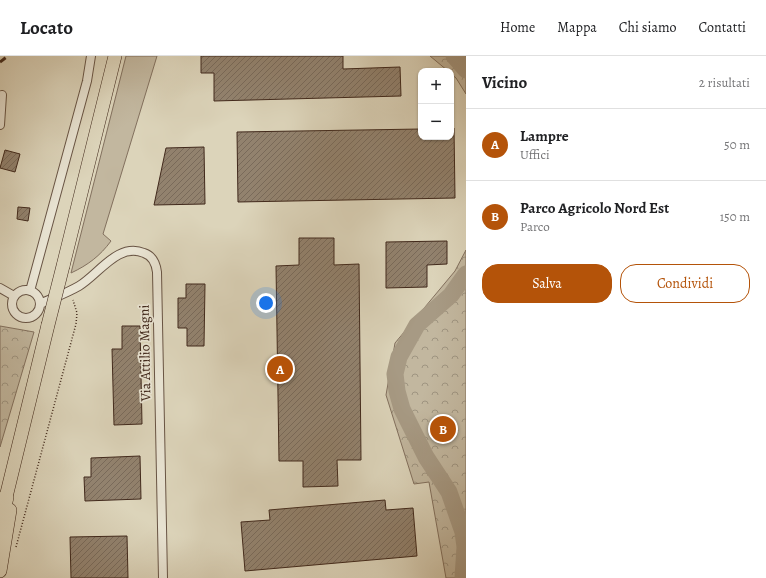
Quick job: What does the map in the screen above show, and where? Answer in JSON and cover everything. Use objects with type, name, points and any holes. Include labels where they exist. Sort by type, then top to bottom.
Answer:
[{"type":"highway","points":[[0,514],[3,494]]},
{"type":"highway","points":[[0,524],[3,494]]},
{"type":"main road","points":[[0,571],[20,443],[115,56]]},
{"type":"main road","points":[[3,494],[20,443]]},
{"type":"street","points":[[30,291],[87,81],[91,56]]},
{"type":"street","points":[[0,125],[2,95]]},
{"type":"street","name":"Via Attilio Magni","points":[[40,304],[70,291],[92,276],[115,257],[126,251],[142,252],[148,255],[154,262],[156,272],[163,578]]},
{"type":"street","points":[[0,288],[14,296]]},
{"type":"street","points":[[21,291],[30,291],[37,296],[40,304],[37,313],[33,316],[24,318],[19,317],[13,310],[12,305],[14,296],[21,291]]},
{"type":"path","points":[[16,548],[76,324],[77,313],[70,291]]},
{"type":"green space","points":[[126,56],[157,56],[103,234],[111,241],[93,260],[71,273]]},
{"type":"green space","points":[[430,56],[466,56],[466,94],[454,76],[454,68],[444,68]]},
{"type":"green space","points":[[466,250],[466,578],[446,578],[429,482],[414,484],[386,395],[395,343],[455,271]]},
{"type":"green space","points":[[0,326],[34,332],[0,447]]},
{"type":"building","points":[[201,56],[343,56],[343,69],[400,67],[401,96],[214,101],[214,73],[201,73]]},
{"type":"building","points":[[454,128],[455,198],[238,202],[237,132],[418,129],[418,140],[454,140]]},
{"type":"building","points":[[204,147],[205,204],[154,205],[166,148]]},
{"type":"building","points":[[5,150],[20,154],[15,172],[0,168]]},
{"type":"building","points":[[18,207],[30,208],[28,221],[17,219]]},
{"type":"building","points":[[299,238],[334,238],[334,265],[359,264],[361,460],[337,460],[338,486],[303,487],[303,461],[279,461],[276,266],[299,265]]},
{"type":"building","points":[[447,241],[447,264],[427,265],[427,287],[386,288],[386,242]]},
{"type":"building","points":[[186,284],[205,284],[204,346],[187,346],[187,328],[178,328],[178,298],[186,298]]},
{"type":"building","points":[[122,326],[140,326],[142,424],[114,425],[112,349],[122,349]]},
{"type":"building","points":[[140,456],[141,499],[85,501],[84,477],[91,477],[91,458]]},
{"type":"building","points":[[385,500],[386,510],[413,508],[417,556],[245,571],[241,522],[270,520],[269,510]]},
{"type":"building","points":[[127,536],[128,578],[71,578],[70,537]]},
{"type":"waterway","points":[[454,56],[466,70]]},
{"type":"waterway","points":[[463,578],[465,547],[463,532],[449,492],[426,457],[402,409],[397,391],[395,374],[399,357],[417,325],[451,295],[466,274]]},
{"type":"railway","points":[[0,62],[8,56]]},
{"type":"place","name":"Lampre","points":[[280,369]]},
{"type":"place","name":"Parco Agricolo Nord Est","points":[[443,429]]}]
